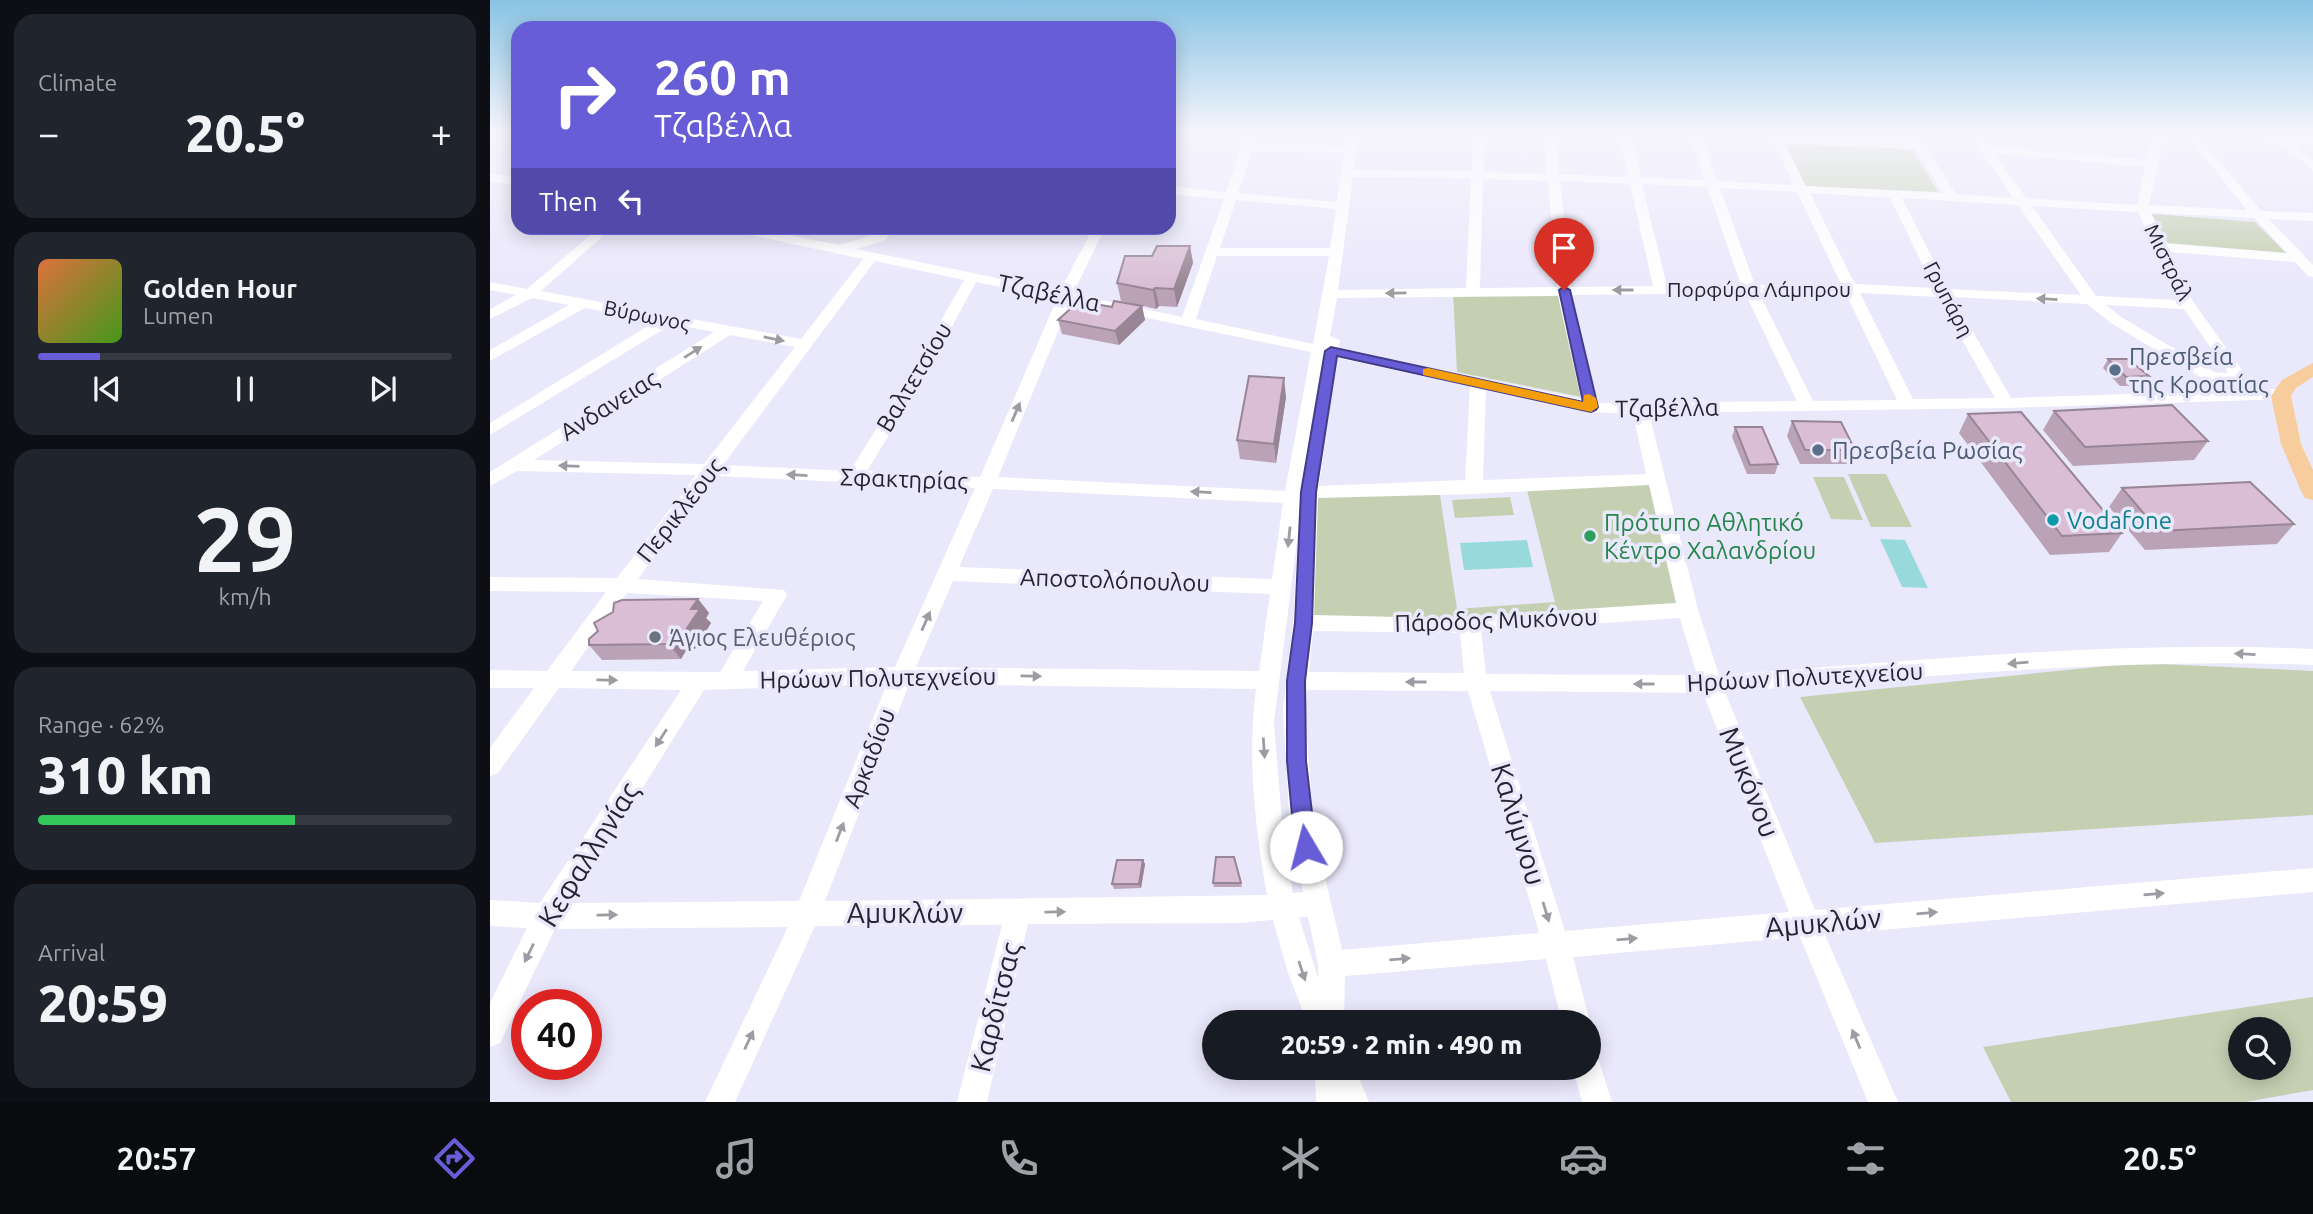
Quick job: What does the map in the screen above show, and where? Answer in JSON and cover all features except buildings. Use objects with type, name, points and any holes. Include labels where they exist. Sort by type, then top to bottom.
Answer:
[{"type":"main road","points":[[2313,369],[2289,384],[2281,397],[2291,444],[2313,493]]},
{"type":"street","points":[[490,191],[511,183]]},
{"type":"street","points":[[1187,323],[1234,183]]},
{"type":"street","points":[[1316,1010],[1302,973],[1283,908],[1271,848],[1263,722],[1267,680],[1325,350],[1332,336],[1327,319],[1346,183]]},
{"type":"street","points":[[1474,291],[1479,183]]},
{"type":"street","points":[[1553,183],[1564,290],[1591,407]]},
{"type":"street","points":[[1635,183],[1661,289]]},
{"type":"street","points":[[1704,183],[2313,217]]},
{"type":"street","points":[[1799,183],[1907,404]]},
{"type":"street","points":[[1943,183],[1952,198]]},
{"type":"street","points":[[2010,183],[2092,301]]},
{"type":"street","name":"Μιστράλ","points":[[2092,301],[2116,320],[2210,376],[2232,379],[2236,373],[2188,305],[2142,208],[2148,183]]},
{"type":"street","points":[[2232,183],[2313,273]]},
{"type":"street","points":[[1713,184],[1749,288],[1807,405]]},
{"type":"street","points":[[1176,191],[1343,206]]},
{"type":"street","name":"Γρυπάρη","points":[[1894,194],[1944,294],[2006,403]]},
{"type":"street","points":[[490,315],[530,293],[598,235]]},
{"type":"street","name":"Τζαβέλλα","points":[[771,235],[1591,407],[1640,410],[2006,403],[2273,394],[2281,397]]},
{"type":"street","points":[[832,247],[851,247],[871,242],[883,235]]},
{"type":"street","name":"Αρκαδίου","points":[[720,1102],[808,912],[902,675],[1065,296],[1096,235]]},
{"type":"street","points":[[2161,247],[2298,258]]},
{"type":"street","points":[[1211,252],[1336,252]]},
{"type":"street","name":"Περικλέους","points":[[490,766],[622,585],[871,257]]},
{"type":"street","name":"Βαλτετσίου","points":[[854,478],[918,375],[973,276]]},
{"type":"street","name":"Βύρωνος","points":[[490,286],[804,344]]},
{"type":"street","name":"Πορφύρα Λάμπρου","points":[[1330,294],[1849,288],[2188,305]]},
{"type":"street","points":[[490,356],[583,303]]},
{"type":"street","points":[[490,430],[670,319]]},
{"type":"street","name":"Ανδανειας","points":[[490,480],[727,330]]},
{"type":"street","points":[[1474,488],[1478,383]]},
{"type":"street","name":"Μυκόνου","points":[[1640,410],[1688,610],[1711,684],[1807,923],[1883,1102]]},
{"type":"street","name":"Σφακτηρίας","points":[[514,465],[711,470],[854,478],[1301,494]]},
{"type":"street","points":[[1301,494],[1658,479]]},
{"type":"street","points":[[1301,494],[1303,623],[1296,681],[1295,723],[1302,830],[1332,964],[1330,1010]]},
{"type":"street","name":"Αποστολόπουλου","points":[[946,574],[1283,587]]},
{"type":"street","points":[[490,584],[622,585],[777,595],[727,680]]},
{"type":"street","name":"Πάροδος Μυκόνου","points":[[1303,623],[1470,625],[1688,610]]},
{"type":"street","name":"Καλύμνου","points":[[1470,625],[1476,682],[1556,945],[1573,1010]]},
{"type":"street","name":"Ηρώων Πολυτεχνείου","points":[[1296,681],[1711,684],[2146,654],[2222,653],[2313,657]]},
{"type":"street","name":"Ηρώων Πολυτεχνείου","points":[[490,679],[698,681],[902,675],[1267,680]]},
{"type":"street","name":"Κεφαλληνίας","points":[[490,1032],[547,916],[698,681]]},
{"type":"street","name":"Αμυκλών","points":[[1332,964],[2313,880]]},
{"type":"street","name":"Αμυκλών","points":[[490,913],[547,916],[808,912],[1018,913],[1283,908],[1320,903]]},
{"type":"street","name":"Καρδίτσας","points":[[972,1102],[1018,913]]},
{"type":"street","points":[[1331,1080],[1332,1102]]},
{"type":"street","points":[[1346,1080],[1354,1102]]},
{"type":"street","points":[[1591,1080],[1597,1102]]},
{"type":"shaded area","points":[[1802,183],[1933,183],[1938,192],[1803,186]]},
{"type":"shaded area","points":[[2152,214],[2255,222],[2287,254],[2169,245]]},
{"type":"shaded area","points":[[1453,292],[1561,292],[1582,397],[1457,372]]},
{"type":"shaded area","points":[[1848,474],[1886,474],[1912,527],[1871,527]]},
{"type":"shaded area","points":[[1813,477],[1844,477],[1863,520],[1831,519]]},
{"type":"shaded area","points":[[1658,479],[1688,610],[1303,623],[1309,492],[1440,495],[1457,609],[1555,602],[1527,490]]},
{"type":"shaded area","points":[[1510,497],[1514,515],[1455,518],[1452,500]]},
{"type":"shaded area","points":[[1880,539],[1905,540],[1928,588],[1902,587]]},
{"type":"shaded area","points":[[1527,540],[1533,567],[1464,570],[1460,543]]},
{"type":"shaded area","points":[[2137,663],[2313,671],[2313,815],[1875,843],[1800,697]]},
{"type":"shaded area","points":[[2313,997],[2313,1090],[2245,1102],[2011,1102],[1983,1047]]},
{"type":"slow traffic","points":[[1428,372],[1591,407],[1589,398]]},
{"type":"place","name":"Πρεσβεία της Κροατίας","points":[[2115,370]]},
{"type":"place","name":"Πρεσβεία Ρωσίας","points":[[1818,450]]},
{"type":"place","name":"Vodafone","points":[[2053,520]]},
{"type":"place","name":"Πρότυπο Αθλητικό Κέντρο Χαλανδρίου","points":[[1590,536]]},
{"type":"place","name":"Άγιος Ελευθέριος","points":[[655,637]]},
{"type":"route","points":[[1306,847],[1302,830],[1294,710],[1303,623],[1309,492],[1331,351],[1591,407],[1564,290]]}]
